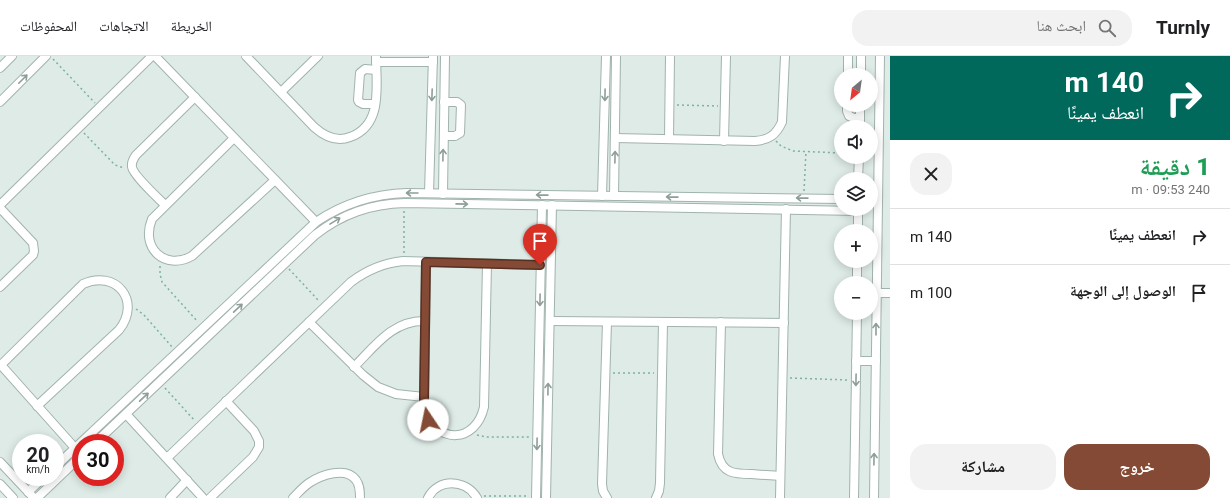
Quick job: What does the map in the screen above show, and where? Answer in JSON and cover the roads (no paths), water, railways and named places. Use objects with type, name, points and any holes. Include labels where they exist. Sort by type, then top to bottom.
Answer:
[{"type":"street","points":[[0,68],[12,56]]},
{"type":"street","points":[[0,102],[46,56]]},
{"type":"street","points":[[0,205],[152,56]]},
{"type":"street","points":[[155,56],[316,222]]},
{"type":"street","points":[[246,56],[321,133],[339,139],[348,138],[357,134],[370,122],[374,113],[375,104],[376,62]]},
{"type":"street","points":[[281,92],[318,56]]},
{"type":"street","points":[[443,194],[445,56]]},
{"type":"street","points":[[602,196],[606,56]]},
{"type":"street","points":[[614,196],[616,56]]},
{"type":"street","points":[[669,139],[670,56]]},
{"type":"street","points":[[724,141],[726,56]]},
{"type":"street","points":[[615,138],[724,141],[764,140],[772,136],[778,130],[782,122],[785,56]]},
{"type":"street","points":[[848,56],[848,68]]},
{"type":"street","points":[[861,56],[861,68]]},
{"type":"street","points":[[876,276],[880,56]]},
{"type":"street","points":[[375,104],[363,104],[358,100],[360,72],[376,62],[433,59],[430,193]]},
{"type":"street","points":[[165,205],[136,174],[132,167],[134,158],[195,97]]},
{"type":"street","points":[[444,102],[457,102],[461,105],[460,133],[455,136],[444,136]]},
{"type":"street","points":[[847,112],[849,116],[854,118],[860,118],[860,112]]},
{"type":"street","points":[[234,138],[152,219],[148,234],[152,248],[163,258],[170,261],[186,260],[275,180]]},
{"type":"street","points":[[90,434],[316,222],[340,208],[366,198],[393,193],[430,193],[834,199]]},
{"type":"street","points":[[105,434],[316,235],[338,219],[364,208],[377,205],[405,203],[834,210]]},
{"type":"street","points":[[536,497],[542,205]]},
{"type":"street","points":[[546,498],[552,206]]},
{"type":"street","points":[[0,208],[31,240],[34,247],[33,254],[0,287]]},
{"type":"street","points":[[780,498],[786,210]]},
{"type":"street","points":[[167,458],[324,307],[360,275],[381,265],[403,261],[540,265]]},
{"type":"street","points":[[426,262],[424,410],[428,420],[434,427],[451,435],[470,431],[482,416],[484,407],[487,264]]},
{"type":"street","points":[[37,406],[119,330],[124,323],[128,315],[128,306],[122,290],[116,284],[99,279],[83,284],[0,365],[37,406],[72,445]]},
{"type":"street","points":[[878,293],[890,294]]},
{"type":"street","points":[[854,498],[857,320]]},
{"type":"street","points":[[874,498],[876,320]]},
{"type":"street","points":[[354,367],[395,328],[409,322],[425,321]]},
{"type":"street","points":[[550,321],[784,323]]},
{"type":"street","points":[[309,322],[370,382],[387,391],[405,396],[424,397]]},
{"type":"street","points":[[607,322],[602,484],[607,498]]},
{"type":"street","points":[[656,498],[660,483],[663,322]]},
{"type":"street","points":[[720,322],[719,460],[722,466],[732,473],[780,476]]},
{"type":"street","points":[[856,360],[876,361]]},
{"type":"street","points":[[210,498],[253,457],[259,447],[259,441],[254,431],[226,401]]},
{"type":"street","points":[[126,414],[203,498]]},
{"type":"street","points":[[537,422],[547,423]]},
{"type":"street","points":[[64,458],[72,451]]},
{"type":"street","points":[[0,462],[35,498],[72,464]]},
{"type":"street","points":[[293,498],[315,480],[328,475],[342,473],[348,474],[359,484],[360,498]]},
{"type":"street","points":[[170,498],[187,480]]},
{"type":"street","points":[[428,498],[434,490],[441,485],[448,483],[457,483],[464,486],[471,490],[477,497]]},
{"type":"street","points":[[0,484],[13,498]]},
{"type":"street","points":[[28,492],[34,486]]}]
